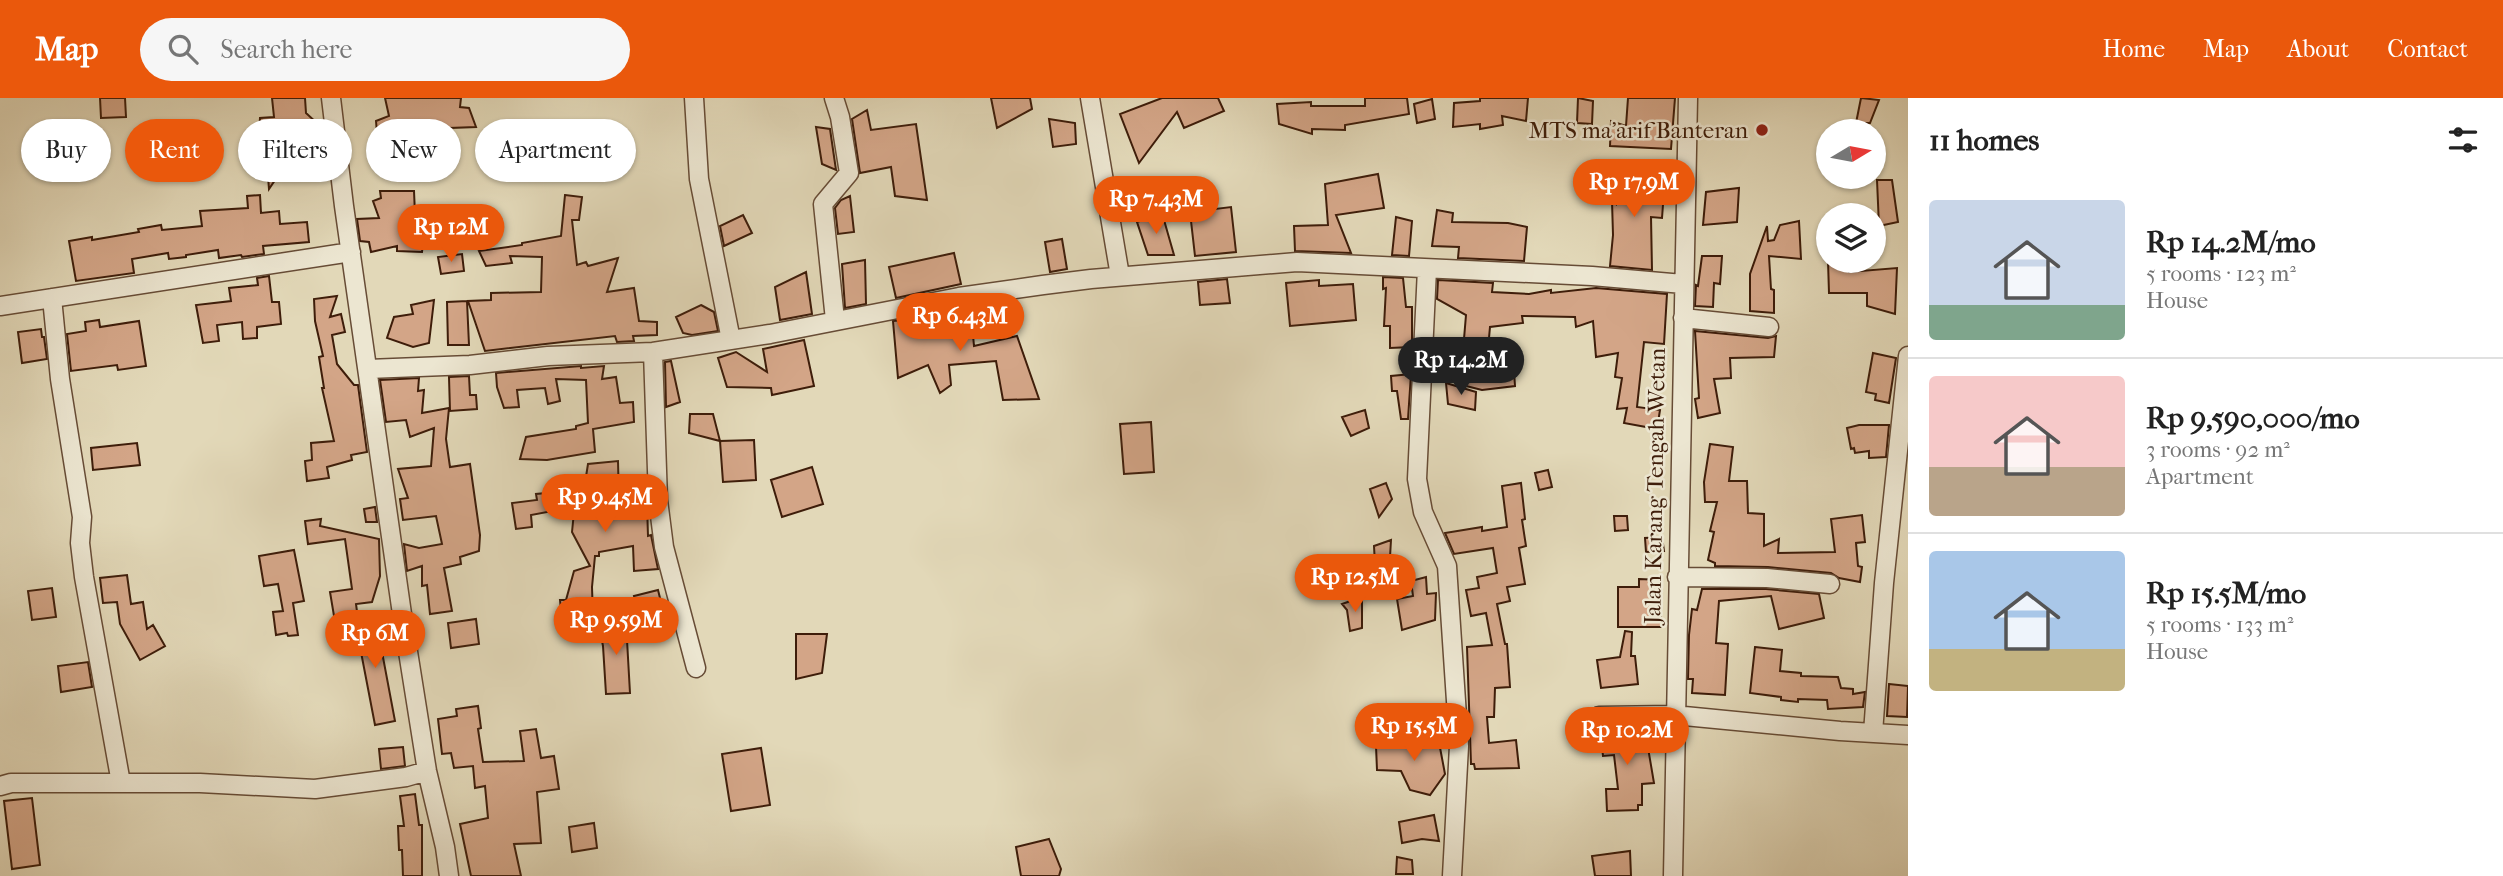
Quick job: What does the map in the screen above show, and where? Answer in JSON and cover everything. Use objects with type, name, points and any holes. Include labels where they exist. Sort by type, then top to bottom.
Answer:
[{"type":"street","points":[[331,98],[427,771],[449,876]]},
{"type":"street","points":[[694,98],[699,179],[731,340]]},
{"type":"street","points":[[834,98],[840,117],[849,173],[823,204],[835,320]]},
{"type":"street","points":[[1090,98],[1120,276]]},
{"type":"street","name":"Jalan Karang Tengah Wetan","points":[[1672,876],[1688,98]]},
{"type":"street","points":[[0,306],[351,252]]},
{"type":"street","points":[[368,369],[470,365],[548,356],[653,352],[959,297],[1120,276],[1297,262],[1592,276],[1683,284]]},
{"type":"street","points":[[1427,269],[1417,479],[1423,512],[1447,566],[1459,746],[1452,876]]},
{"type":"street","points":[[52,298],[60,379],[82,517],[80,543],[84,577],[121,783]]},
{"type":"street","points":[[1683,318],[1769,327]]},
{"type":"street","points":[[653,352],[657,500],[664,547],[696,668]]},
{"type":"street","points":[[1873,733],[1884,583],[1908,356]]},
{"type":"street","points":[[1677,577],[1767,578],[1830,584]]},
{"type":"street","points":[[1600,716],[1674,715],[1908,735]]},
{"type":"street","points":[[0,786],[11,783],[200,783],[315,789],[405,777],[427,771]]},
{"type":"building","points":[[100,98],[125,98],[126,117],[101,118]]},
{"type":"building","points":[[272,98],[305,98],[306,113],[312,119],[260,119],[274,117]]},
{"type":"building","points":[[385,98],[461,98],[460,107],[469,108],[475,127],[461,128],[461,119],[381,119],[389,116]]},
{"type":"building","points":[[991,98],[1030,98],[1032,109],[997,128]]},
{"type":"building","points":[[1162,98],[1218,98],[1224,111],[1184,128],[1177,112],[1139,163],[1120,114]]},
{"type":"building","points":[[1365,98],[1407,98],[1409,114],[1345,125],[1345,130],[1312,129],[1312,134],[1279,124],[1277,104],[1311,102],[1311,106],[1365,106]]},
{"type":"building","points":[[1480,98],[1528,98],[1526,121],[1502,116],[1503,125],[1480,129],[1480,124],[1453,127],[1454,103],[1480,101]]},
{"type":"building","points":[[1578,98],[1593,101],[1592,124],[1577,123]]},
{"type":"building","points":[[1628,98],[1675,98],[1671,149],[1610,146],[1611,121],[1626,126]]},
{"type":"building","points":[[1861,98],[1879,100],[1872,119],[1857,119]]},
{"type":"building","points":[[1432,99],[1435,119],[1417,123],[1414,104]]},
{"type":"building","points":[[867,110],[871,130],[916,124],[927,200],[895,196],[891,167],[860,173],[852,119]]},
{"type":"building","points":[[1049,119],[1075,123],[1076,144],[1053,147]]},
{"type":"building","points":[[816,127],[830,129],[836,170],[822,164]]},
{"type":"building","points":[[1617,169],[1652,169],[1650,189],[1664,191],[1662,218],[1651,217],[1652,270],[1610,266],[1612,201],[1616,204]]},
{"type":"building","points":[[1378,174],[1384,208],[1336,215],[1351,253],[1295,251],[1294,226],[1328,225],[1325,184]]},
{"type":"building","points":[[1886,180],[1892,180],[1898,222],[1886,225],[1886,203],[1878,203],[1877,189],[1886,189]]},
{"type":"building","points":[[1739,188],[1737,222],[1703,225],[1706,192]]},
{"type":"building","points":[[380,191],[414,191],[415,214],[425,225],[422,252],[397,251],[397,246],[371,252],[369,242],[360,241],[357,219],[379,218],[373,201],[381,198]]},
{"type":"building","points":[[260,195],[261,213],[279,211],[280,224],[307,222],[309,242],[263,246],[264,254],[242,257],[219,258],[218,250],[169,259],[168,253],[132,259],[134,273],[76,281],[69,241],[139,232],[138,229],[161,225],[162,230],[202,226],[200,211],[248,208],[247,196]]},
{"type":"building","points":[[565,195],[582,197],[579,220],[572,220],[577,265],[586,262],[588,266],[618,258],[607,292],[634,288],[639,321],[657,322],[657,335],[633,336],[634,341],[617,342],[615,336],[485,351],[468,301],[491,300],[491,293],[541,292],[542,257],[510,256],[512,263],[486,266],[479,251],[561,236]]},
{"type":"building","points":[[850,196],[854,232],[838,234],[835,208],[841,200]]},
{"type":"building","points":[[1231,207],[1236,252],[1195,256],[1190,212]]},
{"type":"building","points":[[1437,210],[1453,213],[1452,222],[1508,223],[1527,227],[1524,261],[1458,258],[1459,247],[1432,246]]},
{"type":"building","points":[[1162,213],[1174,255],[1148,255],[1137,222]]},
{"type":"building","points":[[743,215],[752,233],[724,246],[720,226]]},
{"type":"building","points":[[1396,217],[1412,221],[1409,256],[1392,255]]},
{"type":"building","points":[[1799,221],[1801,259],[1769,256],[1774,313],[1750,311],[1750,274],[1767,226],[1768,241],[1774,240],[1780,225]]},
{"type":"building","points":[[1062,239],[1067,269],[1050,272],[1045,242]]},
{"type":"building","points":[[954,253],[961,284],[896,298],[889,267]]},
{"type":"building","points":[[462,254],[464,271],[441,274],[438,257]]},
{"type":"building","points":[[1702,256],[1722,256],[1720,284],[1714,283],[1713,307],[1695,306]]},
{"type":"building","points":[[865,260],[866,304],[845,308],[842,264]]},
{"type":"building","points":[[1897,268],[1895,314],[1867,306],[1867,293],[1829,293],[1828,273],[1886,273],[1886,269]]},
{"type":"building","points":[[806,272],[812,314],[780,320],[775,287]]},
{"type":"building","points":[[269,276],[272,302],[279,302],[281,324],[257,327],[257,338],[243,339],[242,322],[217,325],[219,341],[203,343],[196,305],[231,301],[229,288],[258,285],[257,278]]},
{"type":"building","points":[[1383,277],[1403,278],[1406,307],[1412,307],[1412,347],[1390,348],[1390,326],[1384,326],[1386,288],[1383,289]]},
{"type":"building","points":[[1227,279],[1230,303],[1200,305],[1198,282]]},
{"type":"building","points":[[1319,280],[1319,286],[1353,284],[1356,320],[1290,326],[1286,283]]},
{"type":"building","points":[[1438,280],[1493,283],[1492,292],[1529,294],[1596,288],[1667,294],[1664,344],[1644,342],[1637,407],[1660,410],[1657,429],[1624,423],[1627,408],[1617,409],[1622,378],[1615,377],[1618,353],[1596,357],[1593,321],[1576,327],[1575,317],[1522,316],[1523,323],[1490,327],[1487,360],[1513,357],[1515,386],[1482,390],[1466,386],[1472,340],[1464,339],[1466,315],[1437,299]]},
{"type":"building","points":[[337,296],[330,317],[341,314],[345,332],[332,335],[337,364],[354,385],[358,385],[367,452],[351,455],[352,460],[327,467],[329,478],[307,481],[305,461],[312,460],[311,443],[334,441],[322,388],[319,357],[323,356],[315,321],[314,299]]},
{"type":"building","points":[[434,300],[429,343],[413,347],[387,338],[394,317],[413,314],[411,305]]},
{"type":"building","points":[[467,301],[469,345],[448,345],[447,302]]},
{"type":"building","points":[[701,305],[714,312],[718,331],[692,335],[683,333],[676,317]]},
{"type":"building","points":[[971,313],[974,346],[1017,336],[1039,399],[1003,400],[996,361],[949,365],[951,385],[940,393],[928,365],[898,378],[893,321]]},
{"type":"building","points":[[99,320],[100,327],[139,321],[146,366],[118,370],[117,365],[71,371],[67,334],[86,331],[85,322]]},
{"type":"building","points":[[41,329],[47,359],[22,363],[18,332]]},
{"type":"building","points":[[1695,331],[1768,338],[1776,336],[1774,357],[1730,358],[1731,378],[1714,379],[1720,413],[1698,418],[1695,399],[1699,398]]},
{"type":"building","points":[[804,340],[814,386],[772,395],[771,388],[727,387],[718,358],[736,352],[767,372],[763,349]]},
{"type":"building","points":[[1873,353],[1896,358],[1889,403],[1875,400],[1876,394],[1866,392]]},
{"type":"building","points":[[671,361],[680,402],[666,407],[665,362]]},
{"type":"building","points":[[604,366],[602,379],[616,377],[620,403],[633,402],[634,422],[593,429],[595,452],[547,460],[520,459],[526,437],[576,429],[576,426],[588,423],[586,380],[556,379],[560,401],[548,404],[545,388],[517,390],[519,407],[504,408],[497,387],[496,373]]},
{"type":"building","points":[[1411,374],[1408,419],[1401,419],[1397,391],[1392,391],[1391,376]]},
{"type":"building","points":[[469,376],[470,395],[476,395],[477,409],[450,411],[449,377]]},
{"type":"building","points":[[419,378],[418,391],[424,390],[422,413],[449,408],[446,439],[450,467],[470,464],[480,535],[479,551],[460,557],[461,564],[444,568],[452,611],[430,614],[427,585],[422,586],[422,566],[407,571],[404,544],[419,548],[442,544],[436,516],[403,520],[400,499],[408,498],[398,469],[431,466],[434,428],[410,437],[406,420],[386,422],[380,380]]},
{"type":"building","points":[[1446,383],[1476,392],[1475,410],[1448,404]]},
{"type":"building","points":[[1365,410],[1369,428],[1351,436],[1342,417]]},
{"type":"building","points":[[690,414],[713,414],[720,441],[689,433]]},
{"type":"building","points":[[1151,422],[1154,472],[1124,474],[1120,424]]},
{"type":"building","points":[[1859,425],[1889,425],[1886,457],[1869,458],[1869,451],[1855,453],[1854,448],[1851,449],[1847,428]]},
{"type":"building","points":[[754,440],[756,480],[723,482],[720,441]]},
{"type":"building","points":[[137,443],[140,465],[93,470],[91,448]]},
{"type":"building","points":[[1710,444],[1733,447],[1729,481],[1747,481],[1748,513],[1764,514],[1764,546],[1779,539],[1778,553],[1835,552],[1831,519],[1862,515],[1865,542],[1856,543],[1858,566],[1862,567],[1860,582],[1839,578],[1831,573],[1768,567],[1715,566],[1715,563],[1708,560],[1714,532],[1710,531],[1717,502],[1705,502],[1704,482]]},
{"type":"building","points":[[618,461],[619,503],[647,504],[648,536],[651,535],[658,569],[634,571],[633,546],[599,552],[599,556],[595,556],[592,587],[593,618],[562,620],[560,600],[566,600],[574,571],[590,566],[572,532],[575,502],[582,502],[588,464]]},
{"type":"building","points":[[812,467],[823,504],[782,517],[771,480]]},
{"type":"building","points":[[1548,470],[1552,487],[1539,490],[1535,473]]},
{"type":"building","points":[[1386,483],[1392,499],[1379,517],[1370,489]]},
{"type":"building","points":[[1521,483],[1526,546],[1519,548],[1525,584],[1507,587],[1510,601],[1497,604],[1507,644],[1510,687],[1495,688],[1494,717],[1487,717],[1489,743],[1516,740],[1519,768],[1475,769],[1474,764],[1471,764],[1467,647],[1492,645],[1486,613],[1471,616],[1466,590],[1479,588],[1477,577],[1497,573],[1493,548],[1454,554],[1445,533],[1482,527],[1482,531],[1507,527],[1502,486]]},
{"type":"building","points":[[558,492],[558,510],[531,515],[532,527],[516,529],[512,503],[537,500],[536,494]]},
{"type":"building","points":[[375,507],[377,522],[366,522],[364,509]]},
{"type":"building","points":[[1614,516],[1627,516],[1628,530],[1615,531]]},
{"type":"building","points":[[321,519],[320,526],[379,539],[380,576],[372,602],[356,604],[358,619],[335,622],[330,592],[352,589],[345,539],[308,544],[305,521]]},
{"type":"building","points":[[1662,537],[1664,551],[1646,552],[1645,538]]},
{"type":"building","points":[[1391,540],[1390,557],[1382,567],[1382,577],[1347,580],[1348,565],[1375,565],[1374,546]]},
{"type":"building","points":[[294,550],[304,601],[293,603],[298,635],[276,635],[273,612],[283,611],[278,584],[264,586],[259,556]]},
{"type":"building","points":[[127,575],[131,604],[143,602],[147,629],[153,625],[165,646],[140,660],[120,624],[117,602],[103,603],[100,578]]},
{"type":"building","points":[[1426,577],[1427,594],[1436,593],[1435,620],[1402,630],[1397,599],[1413,596],[1411,581]]},
{"type":"building","points":[[1639,579],[1661,580],[1661,627],[1618,627],[1618,587],[1639,587]]},
{"type":"building","points":[[52,588],[56,617],[32,620],[28,591]]},
{"type":"building","points":[[1702,589],[1766,589],[1819,594],[1824,618],[1779,629],[1771,596],[1719,601],[1716,643],[1728,644],[1725,695],[1692,693],[1693,679],[1688,679],[1689,635],[1692,609],[1697,610]]},
{"type":"building","points":[[658,590],[664,614],[640,620],[634,596]]},
{"type":"building","points":[[1362,597],[1362,628],[1350,631],[1347,610],[1342,604]]},
{"type":"building","points":[[476,619],[479,644],[451,648],[448,623]]},
{"type":"building","points":[[627,621],[631,640],[627,640],[630,693],[606,694],[599,626]]},
{"type":"building","points":[[385,625],[386,652],[382,652],[395,721],[375,725],[361,652],[355,652],[355,626]]},
{"type":"building","points":[[1625,631],[1632,632],[1631,656],[1635,656],[1638,684],[1601,688],[1597,660],[1620,657]]},
{"type":"building","points":[[796,634],[827,634],[822,673],[796,679]]},
{"type":"building","points":[[1755,647],[1782,650],[1780,671],[1801,673],[1801,676],[1838,677],[1841,688],[1853,689],[1853,694],[1865,692],[1863,707],[1828,709],[1827,700],[1798,699],[1798,702],[1750,693]]},
{"type":"building","points":[[88,662],[92,687],[61,692],[58,666]]},
{"type":"building","points":[[1889,684],[1908,686],[1907,717],[1887,716]]},
{"type":"building","points":[[478,706],[483,762],[524,761],[520,731],[536,729],[541,758],[554,756],[559,789],[537,792],[541,843],[514,844],[521,876],[471,876],[460,824],[488,818],[485,786],[475,788],[473,766],[454,768],[451,753],[442,754],[438,719],[457,716],[456,709]]},
{"type":"building","points":[[1600,727],[1623,727],[1624,734],[1645,730],[1654,783],[1642,784],[1642,805],[1638,805],[1638,810],[1607,811],[1606,789],[1618,789],[1614,755],[1603,756]]},
{"type":"building","points":[[1438,737],[1445,774],[1430,795],[1410,790],[1401,771],[1377,770],[1376,746],[1419,742],[1419,738]]},
{"type":"building","points":[[403,747],[405,766],[381,769],[379,749]]},
{"type":"building","points":[[761,748],[770,805],[731,811],[722,754]]},
{"type":"building","points":[[415,794],[419,825],[422,825],[422,876],[403,876],[398,826],[404,826],[400,796]]},
{"type":"building","points":[[32,798],[40,865],[12,869],[4,801]]},
{"type":"building","points":[[1434,815],[1439,841],[1422,839],[1402,843],[1399,822]]},
{"type":"building","points":[[594,823],[597,848],[572,852],[569,827]]},
{"type":"building","points":[[1049,839],[1061,869],[1059,876],[1021,876],[1016,847]]},
{"type":"building","points":[[1630,851],[1631,876],[1595,876],[1592,856]]},
{"type":"building","points":[[1397,857],[1412,860],[1413,874],[1396,874]]},
{"type":"place","name":"MTS ma'arif Banteran","points":[[1762,130]]}]
